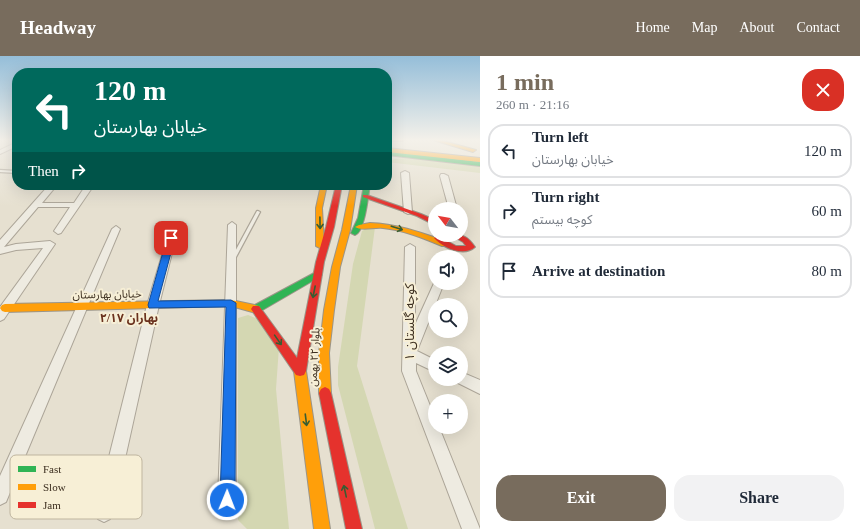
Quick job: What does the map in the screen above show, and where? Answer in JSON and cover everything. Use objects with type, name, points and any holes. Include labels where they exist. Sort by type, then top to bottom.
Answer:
[{"type":"main road","points":[[462,162],[480,164]]},
{"type":"main road","points":[[320,262],[319,208],[323,190]]},
{"type":"main road","name":"بلوار ۲۲ بهمن","points":[[322,529],[300,371],[320,262],[338,190]]},
{"type":"main road","name":"بلوار ۲۲ بهمن","points":[[353,190],[336,267],[324,353],[324,389],[354,529]]},
{"type":"main road","points":[[336,267],[360,222],[366,190]]},
{"type":"main road","points":[[364,196],[428,220]]},
{"type":"main road","points":[[388,213],[405,211]]},
{"type":"main road","points":[[348,213],[360,222],[389,226],[480,256]]},
{"type":"main road","points":[[360,222],[375,216]]},
{"type":"main road","points":[[468,240],[480,245]]},
{"type":"main road","points":[[458,248],[469,249],[471,245],[467,242]]},
{"type":"main road","points":[[300,371],[256,309],[318,274]]},
{"type":"main road","name":"خیابان بهارستان","points":[[3,312],[82,307],[231,303],[256,309]]},
{"type":"street","points":[[405,173],[405,211]]},
{"type":"street","points":[[444,176],[450,202]]},
{"type":"street","points":[[0,246],[48,190]]},
{"type":"street","points":[[58,231],[86,190]]},
{"type":"street","points":[[35,205],[76,205]]},
{"type":"street","points":[[117,455],[152,305],[175,225]]},
{"type":"street","points":[[227,500],[232,225]]},
{"type":"street","points":[[18,455],[116,229]]},
{"type":"street","points":[[0,252],[16,247],[50,244],[3,312]]},
{"type":"street","name":"کوچه گلستان ۱","points":[[410,248],[409,371],[471,529]]},
{"type":"street","points":[[428,363],[409,354],[436,290]]},
{"type":"street","points":[[468,381],[480,387]]},
{"type":"street","points":[[0,496],[10,473]]},
{"type":"lane","points":[[0,171],[12,172]]},
{"type":"lane","points":[[231,261],[258,212]]},
{"type":"green space","points":[[392,162],[439,162],[480,167],[480,173]]},
{"type":"green space","points":[[370,227],[375,227],[357,366],[408,529],[375,529],[338,385],[338,367],[353,264],[362,231]]},
{"type":"green space","points":[[248,315],[258,319],[279,347],[276,389],[289,529],[247,529],[238,520],[238,318]]},
{"type":"traffic: fast","points":[[464,162],[480,164]]},
{"type":"traffic: fast","points":[[355,233],[361,218],[366,190]]},
{"type":"traffic: fast","points":[[256,309],[318,274]]},
{"type":"traffic: slow","points":[[320,246],[319,208],[323,190]]},
{"type":"traffic: slow","points":[[325,393],[324,353],[329,310],[336,267],[346,230],[353,190]]},
{"type":"traffic: slow","points":[[359,227],[392,227],[445,244]]},
{"type":"traffic: slow","points":[[5,308],[231,303],[256,309]]},
{"type":"traffic: slow","points":[[300,371],[322,529]]},
{"type":"traffic: jam","points":[[300,371],[320,262],[330,227],[338,190]]},
{"type":"traffic: jam","points":[[365,196],[428,220]]},
{"type":"traffic: jam","points":[[444,242],[462,249],[471,247],[467,242]]},
{"type":"traffic: jam","points":[[256,309],[300,371]]},
{"type":"traffic: jam","points":[[325,393],[354,529]]},
{"type":"district","name":"۲/۱۷ بهاران","points":[[129,318]]},
{"type":"route","points":[[171,238],[152,305],[231,303],[227,500]]}]
